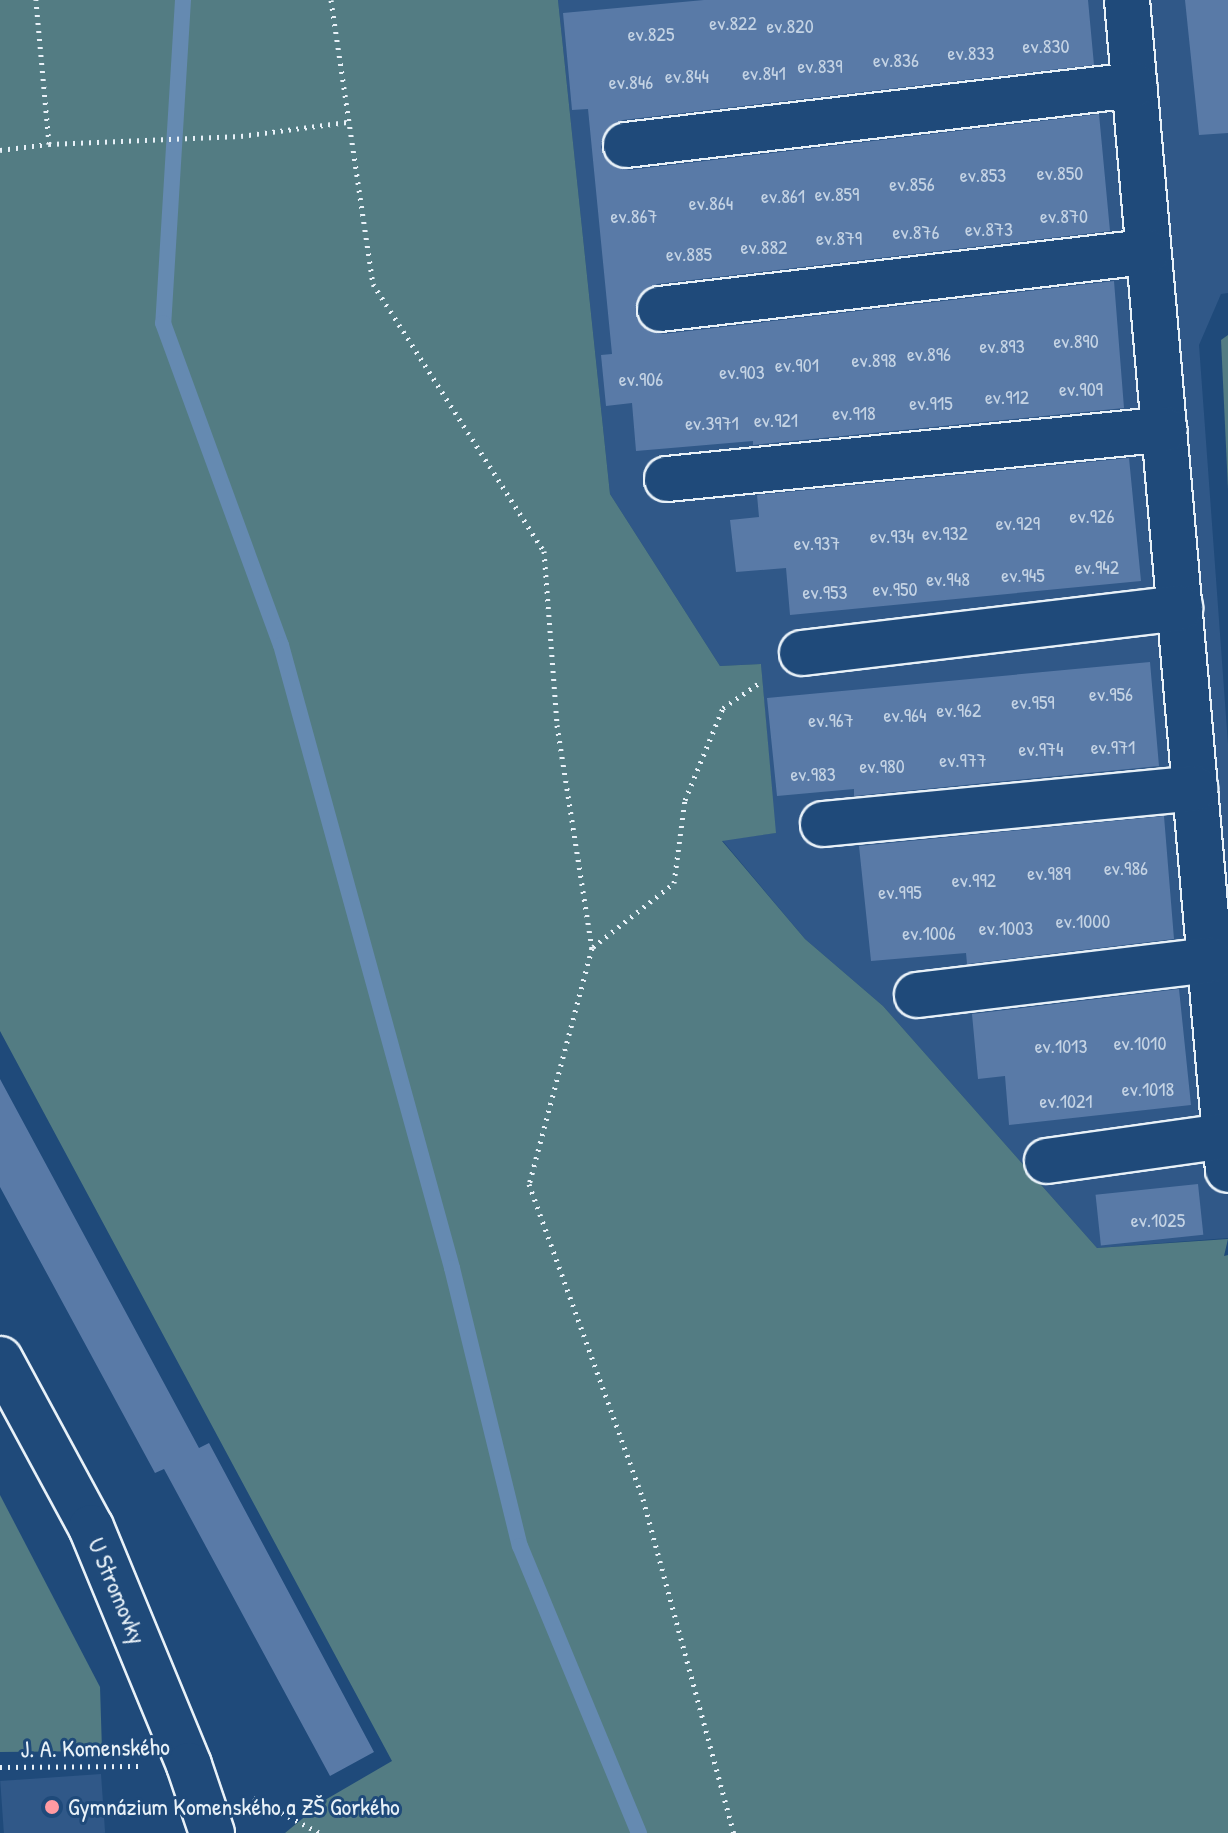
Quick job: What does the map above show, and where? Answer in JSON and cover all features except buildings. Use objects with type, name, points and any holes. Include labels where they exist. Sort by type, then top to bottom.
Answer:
[{"type":"street","points":[[1047,1161],[1226,1153],[1127,0]]},
{"type":"street","points":[[626,145],[1134,85]]},
{"type":"street","points":[[660,309],[1148,252]]},
{"type":"street","points":[[667,479],[1164,429]]},
{"type":"street","points":[[802,653],[1180,608]]},
{"type":"street","points":[[823,824],[1195,788]]},
{"type":"street","points":[[917,995],[1210,960]]},
{"type":"street","name":"U Stromovky","points":[[0,1359],[91,1527],[189,1765],[212,1833]]},
{"type":"path","points":[[36,0],[49,144]]},
{"type":"path","points":[[331,0],[373,284],[544,551],[557,725],[592,948],[529,1184],[643,1499],[734,1833]]},
{"type":"path","points":[[0,150],[49,144],[241,136],[347,122]]},
{"type":"path","points":[[592,948],[674,883],[685,800],[723,708],[802,653]]},
{"type":"path","name":"J. A. Komenského","points":[[0,1767],[189,1765]]},
{"type":"shaded area","points":[[558,0],[1228,0],[1228,293],[1221,294],[1199,345],[1228,744],[1228,1238],[1097,1248],[883,1006],[805,939],[722,840],[775,833],[761,664],[720,666],[610,494]]},
{"type":"shaded area","name":"Gymnázium Komenského a ZŠ Gorkého","points":[[101,1774],[105,1833],[4,1833],[0,1781]]},
{"type":"green space","points":[[0,0],[558,0],[610,494],[720,666],[761,664],[776,833],[722,841],[805,939],[883,1006],[1097,1248],[1228,1239],[1224,1256],[1228,1255],[1228,1833],[285,1833],[325,1800],[392,1761],[0,1031]]},
{"type":"green space","points":[[1228,335],[1228,489],[1221,340]]},
{"type":"green space","points":[[0,1495],[100,1687],[102,1751],[0,1752]]},
{"type":"waterway","points":[[183,0],[163,323],[281,645],[452,1268],[520,1546],[639,1833]]},
{"type":"place","name":"Gymnázium Komenského a ZŠ Gorkého","points":[[52,1807]]}]
